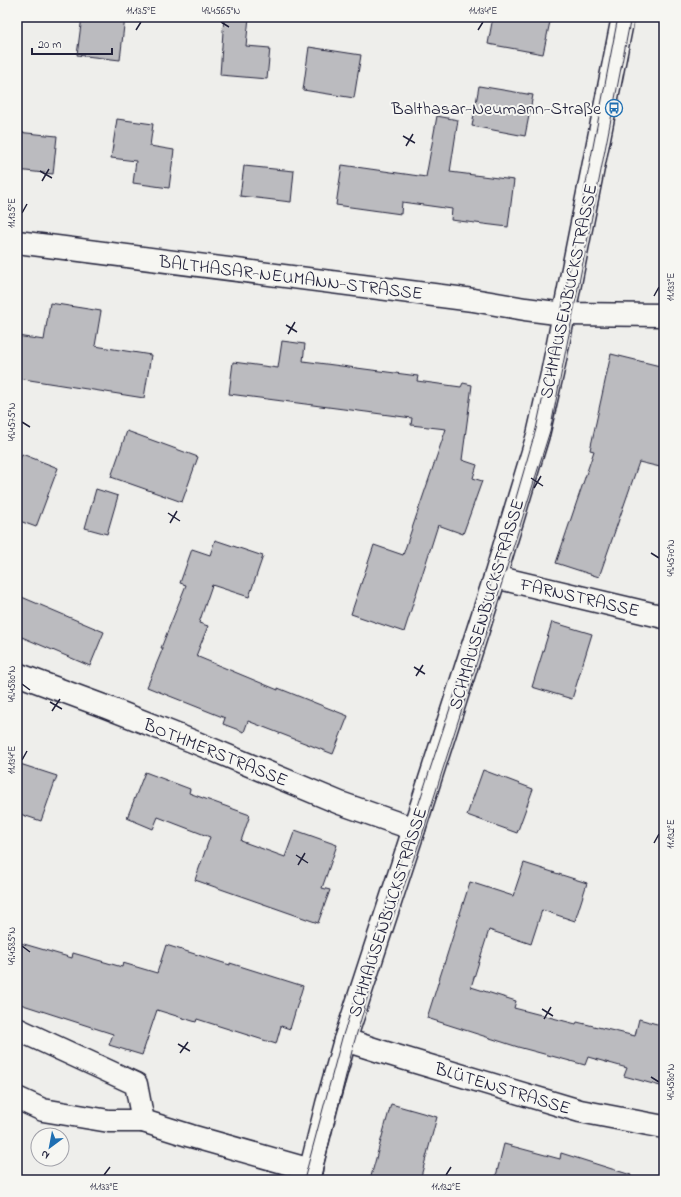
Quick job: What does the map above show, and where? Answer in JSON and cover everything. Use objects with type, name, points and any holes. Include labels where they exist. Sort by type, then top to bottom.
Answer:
[{"type":"street","name":"SCHMAUSENBUCKSTRASSE","points":[[309,1175],[345,1040],[495,577],[538,435],[564,314],[623,17]]},
{"type":"street","name":"BALTHASAR-NEUMANN-STRASSE","points":[[17,242],[457,298],[564,314],[664,315]]},
{"type":"street","name":"FARNSTRASSE","points":[[495,577],[664,617]]},
{"type":"street","name":"BOTHMERSTRASSE","points":[[17,674],[178,735],[340,803],[414,829]]},
{"type":"street","points":[[17,1029],[136,1084],[144,1121]]},
{"type":"street","name":"BLÜTENSTRASSE","points":[[345,1040],[580,1111],[664,1127]]},
{"type":"street","points":[[17,1098],[43,1110],[109,1121],[144,1121],[309,1175]]},
{"type":"building","points":[[82,17],[125,17],[120,60],[77,55]]},
{"type":"building","points":[[224,17],[249,17],[246,46],[270,48],[267,79],[220,75]]},
{"type":"building","points":[[493,17],[551,17],[543,54],[488,44]]},
{"type":"building","points":[[309,47],[361,55],[354,98],[303,90]]},
{"type":"building","points":[[479,86],[533,95],[525,136],[472,126]]},
{"type":"building","points":[[437,116],[458,120],[450,172],[514,180],[508,227],[451,220],[452,209],[402,202],[401,214],[336,205],[342,165],[426,177]]},
{"type":"building","points":[[117,119],[153,124],[150,146],[174,150],[169,188],[133,183],[136,161],[111,158]]},
{"type":"building","points":[[17,132],[57,136],[53,174],[17,170]]},
{"type":"building","points":[[244,166],[294,171],[291,202],[240,196]]},
{"type":"building","points":[[50,303],[101,311],[95,346],[151,355],[144,398],[17,378],[17,336],[44,340]]},
{"type":"building","points":[[282,341],[305,344],[303,361],[418,376],[417,381],[461,387],[463,383],[472,385],[462,460],[477,465],[473,478],[482,481],[463,534],[438,525],[404,632],[351,614],[374,545],[403,555],[446,429],[411,425],[412,418],[229,394],[233,362],[278,368]]},
{"type":"building","points":[[611,354],[664,367],[664,449],[660,467],[639,462],[599,577],[556,563],[594,451],[590,450]]},
{"type":"building","points":[[127,431],[198,457],[182,502],[111,477]]},
{"type":"building","points":[[22,454],[58,468],[36,527],[17,520],[17,467]]},
{"type":"building","points":[[96,489],[118,496],[107,534],[85,528]]},
{"type":"building","points":[[215,540],[263,556],[249,597],[212,585],[199,623],[208,626],[196,656],[278,690],[278,688],[348,716],[333,754],[248,721],[244,732],[223,724],[225,718],[147,687],[186,585],[180,583],[192,549],[210,555]]},
{"type":"building","points":[[17,595],[104,632],[90,666],[17,635]]},
{"type":"building","points":[[552,622],[592,634],[572,699],[532,687]]},
{"type":"building","points":[[17,763],[57,776],[41,821],[17,813]]},
{"type":"building","points":[[483,770],[533,789],[517,833],[467,815]]},
{"type":"building","points":[[145,772],[190,789],[189,793],[250,815],[241,841],[285,857],[295,830],[337,845],[322,888],[330,890],[318,923],[195,880],[210,837],[158,817],[153,829],[127,818]]},
{"type":"building","points":[[524,863],[587,883],[575,921],[542,910],[531,944],[489,930],[471,987],[516,1001],[514,1008],[576,1024],[577,1022],[635,1036],[639,1019],[664,1026],[664,1087],[624,1076],[627,1068],[588,1057],[585,1065],[518,1047],[427,1018],[470,882],[513,896]]},
{"type":"building","points":[[17,942],[72,958],[73,953],[122,967],[123,963],[157,973],[166,945],[303,986],[290,1029],[281,1026],[276,1044],[197,1019],[196,1022],[157,1010],[142,1055],[109,1045],[113,1034],[17,1003]]},
{"type":"building","points":[[391,1104],[437,1117],[420,1180],[370,1180]]},
{"type":"building","points":[[504,1144],[560,1159],[561,1153],[631,1175],[630,1180],[495,1180]]},
{"type":"tram line","points":[[304,1180],[342,1038],[493,577],[536,429],[561,313],[618,17]]},
{"type":"tram line","points":[[320,1180],[354,1043],[381,951],[423,832],[550,431],[631,17]]},
{"type":"place","name":"Balthasar-Neumann-Straße","points":[[614,108]]}]
